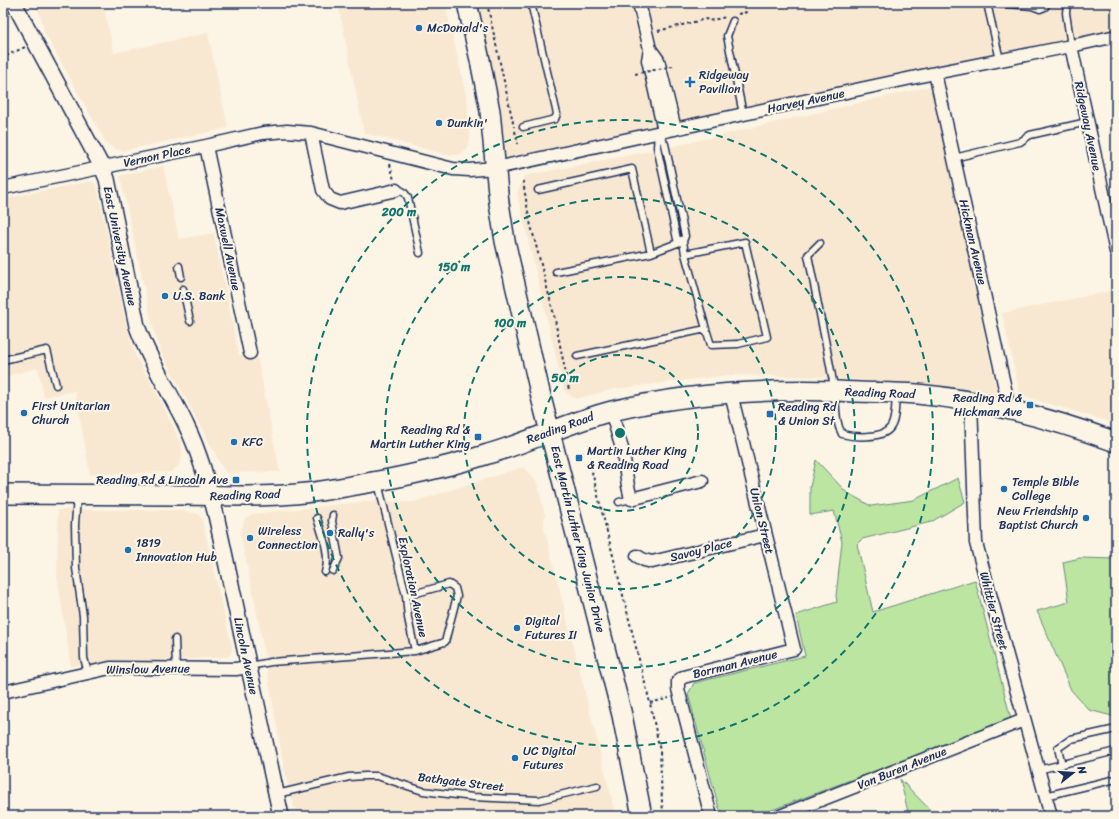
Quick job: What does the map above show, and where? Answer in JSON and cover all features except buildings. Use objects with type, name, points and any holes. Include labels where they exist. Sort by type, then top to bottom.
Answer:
[{"type":"main road","name":"East Martin Luther King Junior Drive","points":[[467,3],[490,111],[499,203],[505,241],[540,394],[551,432],[622,715],[642,816]]},
{"type":"main road","name":"Reading Road","points":[[4,491],[77,495],[211,496],[312,492],[446,467],[491,454],[577,421],[611,411],[676,398],[791,390],[917,394],[971,402],[1073,427],[1116,442]]},
{"type":"street","name":"East University Avenue","points":[[14,3],[97,155],[102,167],[137,326],[143,344],[189,432],[211,496]]},
{"type":"street","points":[[639,3],[650,49],[658,60],[665,131]]},
{"type":"street","name":"Harvey Avenue","points":[[496,168],[935,73],[1116,36]]},
{"type":"street","name":"Ridgeway Avenue","points":[[1071,46],[1116,252]]},
{"type":"street","name":"Hickman Avenue","points":[[935,73],[1006,392],[1008,410]]},
{"type":"street","name":"Vernon Place","points":[[3,188],[263,133],[287,131],[311,133],[453,169],[469,170],[496,168]]},
{"type":"street","points":[[311,133],[324,190],[330,199],[340,203],[395,186]]},
{"type":"street","name":"Maxwell Avenue","points":[[206,146],[250,353]]},
{"type":"street","name":"Union Street","points":[[731,394],[794,649]]},
{"type":"street","name":"Whittier Street","points":[[971,402],[976,543],[1050,816]]},
{"type":"street","points":[[611,411],[623,452],[631,499],[702,481]]},
{"type":"street","name":"Lincoln Avenue","points":[[211,496],[279,805]]},
{"type":"street","name":"Savoy Place","points":[[637,556],[652,562],[765,535]]},
{"type":"street","name":"Borrman Avenue","points":[[680,696],[678,681],[683,677],[794,649]]},
{"type":"street","name":"Winslow Avenue","points":[[3,692],[110,668],[236,669],[248,667]]},
{"type":"street","points":[[680,696],[711,816]]},
{"type":"street","name":"Van Buren Avenue","points":[[780,816],[1024,720]]},
{"type":"lane","points":[[523,127],[555,119],[557,114],[531,3]]},
{"type":"lane","points":[[987,3],[1000,60]]},
{"type":"lane","points":[[994,3],[1032,6],[1040,9],[1047,3]]},
{"type":"lane","points":[[1067,3],[1066,13],[1071,46]]},
{"type":"lane","points":[[734,18],[727,36],[743,114]]},
{"type":"lane","points":[[954,158],[1020,142],[1030,135],[1087,122]]},
{"type":"lane","points":[[665,131],[657,147],[677,239],[683,241]]},
{"type":"lane","points":[[538,190],[632,169],[651,253]]},
{"type":"lane","points":[[395,186],[404,192],[408,198],[420,253]]},
{"type":"lane","points":[[556,272],[651,253],[683,241]]},
{"type":"lane","points":[[683,241],[685,254],[711,345],[738,344],[767,337],[745,242],[685,254]]},
{"type":"lane","points":[[820,243],[808,255],[835,391],[838,427],[842,434],[848,436],[869,436],[885,432],[890,428],[893,419],[896,394]]},
{"type":"lane","points":[[179,266],[181,277]]},
{"type":"lane","points":[[183,289],[190,321]]},
{"type":"lane","points":[[577,356],[706,329]]},
{"type":"lane","points":[[3,360],[47,350],[56,385]]},
{"type":"lane","name":"Exploration Avenue","points":[[248,667],[271,662],[415,651],[408,618],[406,596],[377,481]]},
{"type":"lane","points":[[77,495],[75,525],[76,568],[83,616],[84,658],[88,673]]},
{"type":"lane","points":[[619,502],[631,499]]},
{"type":"lane","points":[[333,515],[332,521],[339,558],[333,571]]},
{"type":"lane","points":[[317,518],[327,559],[325,572]]},
{"type":"lane","points":[[406,596],[449,584],[455,588],[457,596],[446,642],[415,651]]},
{"type":"lane","points":[[175,639],[176,668]]},
{"type":"lane","points":[[1062,764],[1058,748],[1071,739],[1116,729]]},
{"type":"lane","points":[[1038,770],[1116,751]]},
{"type":"lane","name":"Bathgate Street","points":[[279,805],[349,777],[365,776],[377,776],[423,790],[473,797],[539,800],[597,786]]},
{"type":"lane","points":[[1045,796],[1116,779]]},
{"type":"path","points":[[487,3],[518,144]]},
{"type":"path","points":[[734,18],[747,12]]},
{"type":"path","points":[[658,31],[706,19],[708,21],[728,17]]},
{"type":"path","points":[[7,62],[6,56],[25,47]]},
{"type":"path","points":[[634,74],[673,66]]},
{"type":"path","points":[[390,163],[395,186]]},
{"type":"path","points":[[523,181],[529,218],[554,315],[569,390]]},
{"type":"path","points":[[589,460],[650,703],[660,751],[664,816]]},
{"type":"path","points":[[650,703],[680,696]]},
{"type":"shaded area","points":[[34,3],[103,3],[114,53],[208,33],[228,128],[122,151],[114,149],[105,141],[45,34],[40,15]]},
{"type":"shaded area","points":[[338,3],[445,3],[467,99],[470,139],[465,151],[459,155],[447,155],[364,133]]},
{"type":"shaded area","name":"Ridgeway Pavilion","points":[[467,3],[1116,3],[1116,36],[496,168]]},
{"type":"shaded area","points":[[931,86],[997,393],[945,386],[821,377],[730,375],[615,389],[575,399],[564,391],[517,193],[524,176],[674,146]]},
{"type":"shaded area","points":[[163,166],[179,239],[214,233],[239,355],[257,355],[280,472],[226,473],[160,350],[152,324],[120,176]]},
{"type":"shaded area","points":[[91,181],[97,186],[126,324],[136,357],[162,403],[181,444],[181,461],[171,472],[90,475],[75,391],[44,397],[38,368],[3,377],[3,199]]},
{"type":"shaded area","points":[[1115,290],[1116,424],[1020,395],[1002,313]]},
{"type":"shaded area","points":[[523,467],[537,482],[545,514],[544,527],[616,816],[484,816],[461,813],[296,814],[285,774],[256,607],[240,534],[245,518],[252,514],[370,501],[413,502]]},
{"type":"shaded area","points":[[58,510],[180,510],[198,514],[202,519],[232,648],[228,657],[71,666],[57,576]]},
{"type":"green space","points":[[816,460],[846,492],[871,506],[914,500],[958,478],[965,502],[931,522],[862,539],[857,544],[873,612],[975,580],[1011,719],[756,816],[726,816],[719,808],[688,694],[694,683],[805,656],[796,615],[837,602],[836,596],[842,542],[834,511],[810,515],[810,487]]},
{"type":"green space","points":[[1080,558],[1116,559],[1116,717],[1089,710],[1071,690],[1037,611],[1069,602],[1063,562]]},
{"type":"green space","points":[[900,779],[936,816],[909,816]]},
{"type":"place","name":"McDonald's","points":[[419,28]]},
{"type":"place","name":"Ridgeway Pavilion","points":[[690,82]]},
{"type":"place","name":"Dunkin'","points":[[439,123]]},
{"type":"place","name":"U.S. Bank","points":[[165,296]]},
{"type":"place","name":"Reading Rd & Hickman Ave","points":[[1030,405]]},
{"type":"place","name":"First Unitarian Church","points":[[24,413]]},
{"type":"place","name":"Reading Rd & Union St","points":[[770,414]]},
{"type":"place","name":"Reading Rd & Martin Luther King","points":[[478,437]]},
{"type":"place","name":"KFC","points":[[234,442]]},
{"type":"place","name":"Martin Luther King & Reading Road","points":[[579,458]]},
{"type":"place","name":"Reading Rd & Lincoln Ave","points":[[236,480]]},
{"type":"place","name":"Temple Bible College","points":[[1004,489]]},
{"type":"place","name":"New Friendship Baptist Church","points":[[1086,518]]},
{"type":"place","name":"Rally's","points":[[330,533]]},
{"type":"place","name":"Wireless Connection","points":[[250,538]]},
{"type":"place","name":"1819 Innovation Hub","points":[[128,550]]},
{"type":"place","name":"Digital Futures II","points":[[517,628]]},
{"type":"place","name":"UC Digital Futures","points":[[515,758]]}]
